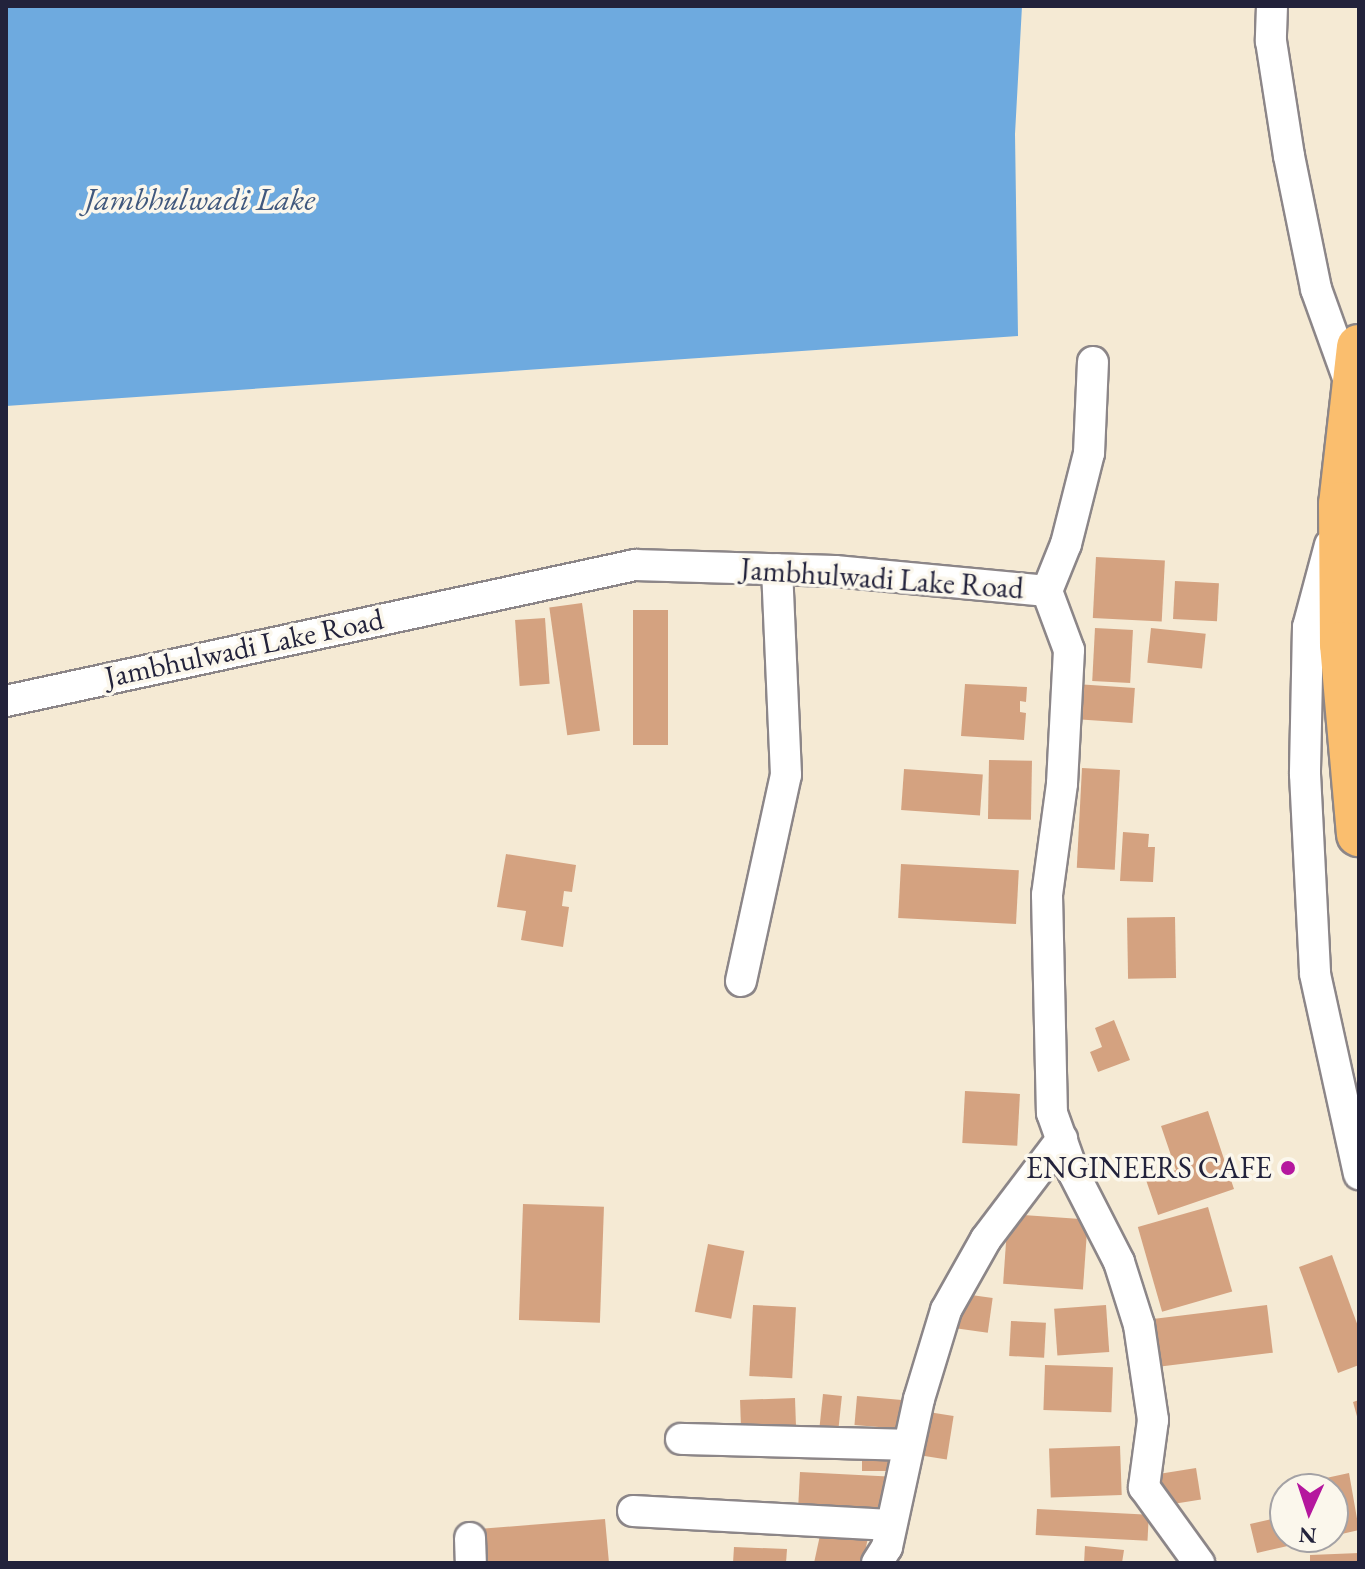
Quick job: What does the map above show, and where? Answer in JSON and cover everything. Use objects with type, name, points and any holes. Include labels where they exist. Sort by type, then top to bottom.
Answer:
[{"type":"highway","points":[[1359,347],[1341,504],[1342,644],[1359,834]]},
{"type":"street","points":[[1272,6],[1271,41],[1289,156],[1316,289],[1353,391]]},
{"type":"street","points":[[1047,591],[1066,544],[1089,453],[1093,362]]},
{"type":"street","points":[[1341,504],[1308,627],[1305,774],[1315,974],[1359,1174]]},
{"type":"street","name":"Jambhulwadi Lake Road","points":[[6,701],[635,565],[777,569],[1047,591],[1069,650],[1062,784],[1047,895],[1052,1113],[1119,1262],[1139,1325],[1153,1420],[1144,1487],[1199,1563]]},
{"type":"street","points":[[741,981],[786,775],[777,569]]},
{"type":"street","points":[[877,1563],[891,1525],[908,1445],[946,1310],[986,1239],[1062,1139]]},
{"type":"street","points":[[681,1439],[908,1445]]},
{"type":"street","points":[[633,1511],[891,1525]]},
{"type":"water","name":"Jambhulwadi Lake","points":[[6,6],[1022,6],[1015,134],[1018,336],[6,406]]},
{"type":"building","points":[[1096,557],[1165,561],[1162,622],[1093,618]]},
{"type":"building","points":[[1175,581],[1219,583],[1217,621],[1173,619]]},
{"type":"building","points":[[582,603],[600,731],[567,735],[549,608]]},
{"type":"building","points":[[633,610],[668,610],[668,745],[633,745]]},
{"type":"building","points":[[545,618],[550,684],[520,686],[515,620]]},
{"type":"building","points":[[1095,628],[1133,630],[1130,683],[1092,681]]},
{"type":"building","points":[[1151,628],[1206,634],[1202,669],[1147,663]]},
{"type":"building","points":[[965,684],[1027,687],[1026,702],[1020,701],[1020,712],[1026,713],[1024,740],[961,736]]},
{"type":"building","points":[[1076,684],[1135,688],[1132,723],[1074,719]]},
{"type":"building","points":[[989,760],[1032,761],[1031,820],[988,819]]},
{"type":"building","points":[[1082,768],[1120,770],[1115,870],[1077,868]]},
{"type":"building","points":[[904,769],[983,775],[980,815],[901,810]]},
{"type":"building","points":[[1123,832],[1149,834],[1148,847],[1155,847],[1153,882],[1120,881]]},
{"type":"building","points":[[506,854],[576,865],[572,892],[564,891],[562,906],[569,907],[563,947],[521,940],[526,911],[497,907]]},
{"type":"building","points":[[901,864],[1019,870],[1016,924],[898,918]]},
{"type":"building","points":[[1175,917],[1176,978],[1128,979],[1127,918]]},
{"type":"building","points":[[1114,1020],[1130,1060],[1098,1072],[1090,1052],[1102,1047],[1095,1028]]},
{"type":"building","points":[[965,1091],[1020,1094],[1017,1146],[962,1143]]},
{"type":"building","points":[[1208,1111],[1234,1189],[1158,1215],[1146,1180],[1176,1170],[1161,1126]]},
{"type":"building","points":[[523,1204],[604,1207],[600,1323],[519,1320]]},
{"type":"building","points":[[1208,1207],[1232,1292],[1162,1312],[1138,1227]]},
{"type":"building","points":[[1008,1214],[1088,1220],[1083,1289],[1003,1284]]},
{"type":"building","points":[[708,1244],[744,1251],[731,1319],[695,1312]]},
{"type":"building","points":[[1332,1255],[1359,1329],[1359,1365],[1338,1373],[1299,1267]]},
{"type":"building","points":[[957,1293],[993,1298],[988,1333],[952,1328]]},
{"type":"building","points":[[753,1305],[796,1307],[792,1378],[749,1376]]},
{"type":"building","points":[[1106,1305],[1109,1352],[1057,1356],[1054,1309]]},
{"type":"building","points":[[1267,1305],[1273,1353],[1161,1366],[1155,1319]]},
{"type":"building","points":[[1011,1321],[1046,1323],[1044,1358],[1009,1356]]},
{"type":"building","points":[[1045,1365],[1113,1367],[1111,1412],[1043,1410]]},
{"type":"building","points":[[823,1394],[842,1396],[837,1439],[819,1437]]},
{"type":"building","points":[[857,1396],[902,1400],[899,1429],[854,1425]]},
{"type":"building","points":[[795,1398],[796,1428],[741,1430],[740,1400]]},
{"type":"building","points":[[1359,1400],[1359,1420],[1358,1420],[1353,1402]]},
{"type":"building","points":[[922,1411],[954,1416],[947,1459],[915,1454]]},
{"type":"building","points":[[1120,1446],[1122,1495],[1051,1497],[1049,1448]]},
{"type":"building","points":[[862,1449],[889,1449],[889,1471],[862,1471]]},
{"type":"building","points":[[1196,1468],[1201,1500],[1161,1506],[1156,1474]]},
{"type":"building","points":[[800,1472],[888,1477],[886,1519],[798,1514]]},
{"type":"building","points":[[1349,1473],[1359,1530],[1349,1532]]},
{"type":"building","points":[[1037,1509],[1149,1515],[1147,1541],[1036,1535]]},
{"type":"building","points":[[605,1519],[609,1563],[480,1563],[478,1529]]},
{"type":"building","points":[[1269,1520],[1269,1550],[1257,1553],[1250,1524]]},
{"type":"building","points":[[822,1526],[868,1537],[863,1563],[814,1563]]},
{"type":"building","points":[[1085,1546],[1124,1550],[1122,1563],[1084,1563]]},
{"type":"building","points":[[734,1547],[787,1549],[786,1563],[733,1563]]},
{"type":"building","points":[[1359,1553],[1359,1563],[1310,1563],[1310,1555]]},
{"type":"place","name":"ENGINEERS CAFE","points":[[1288,1168]]}]
